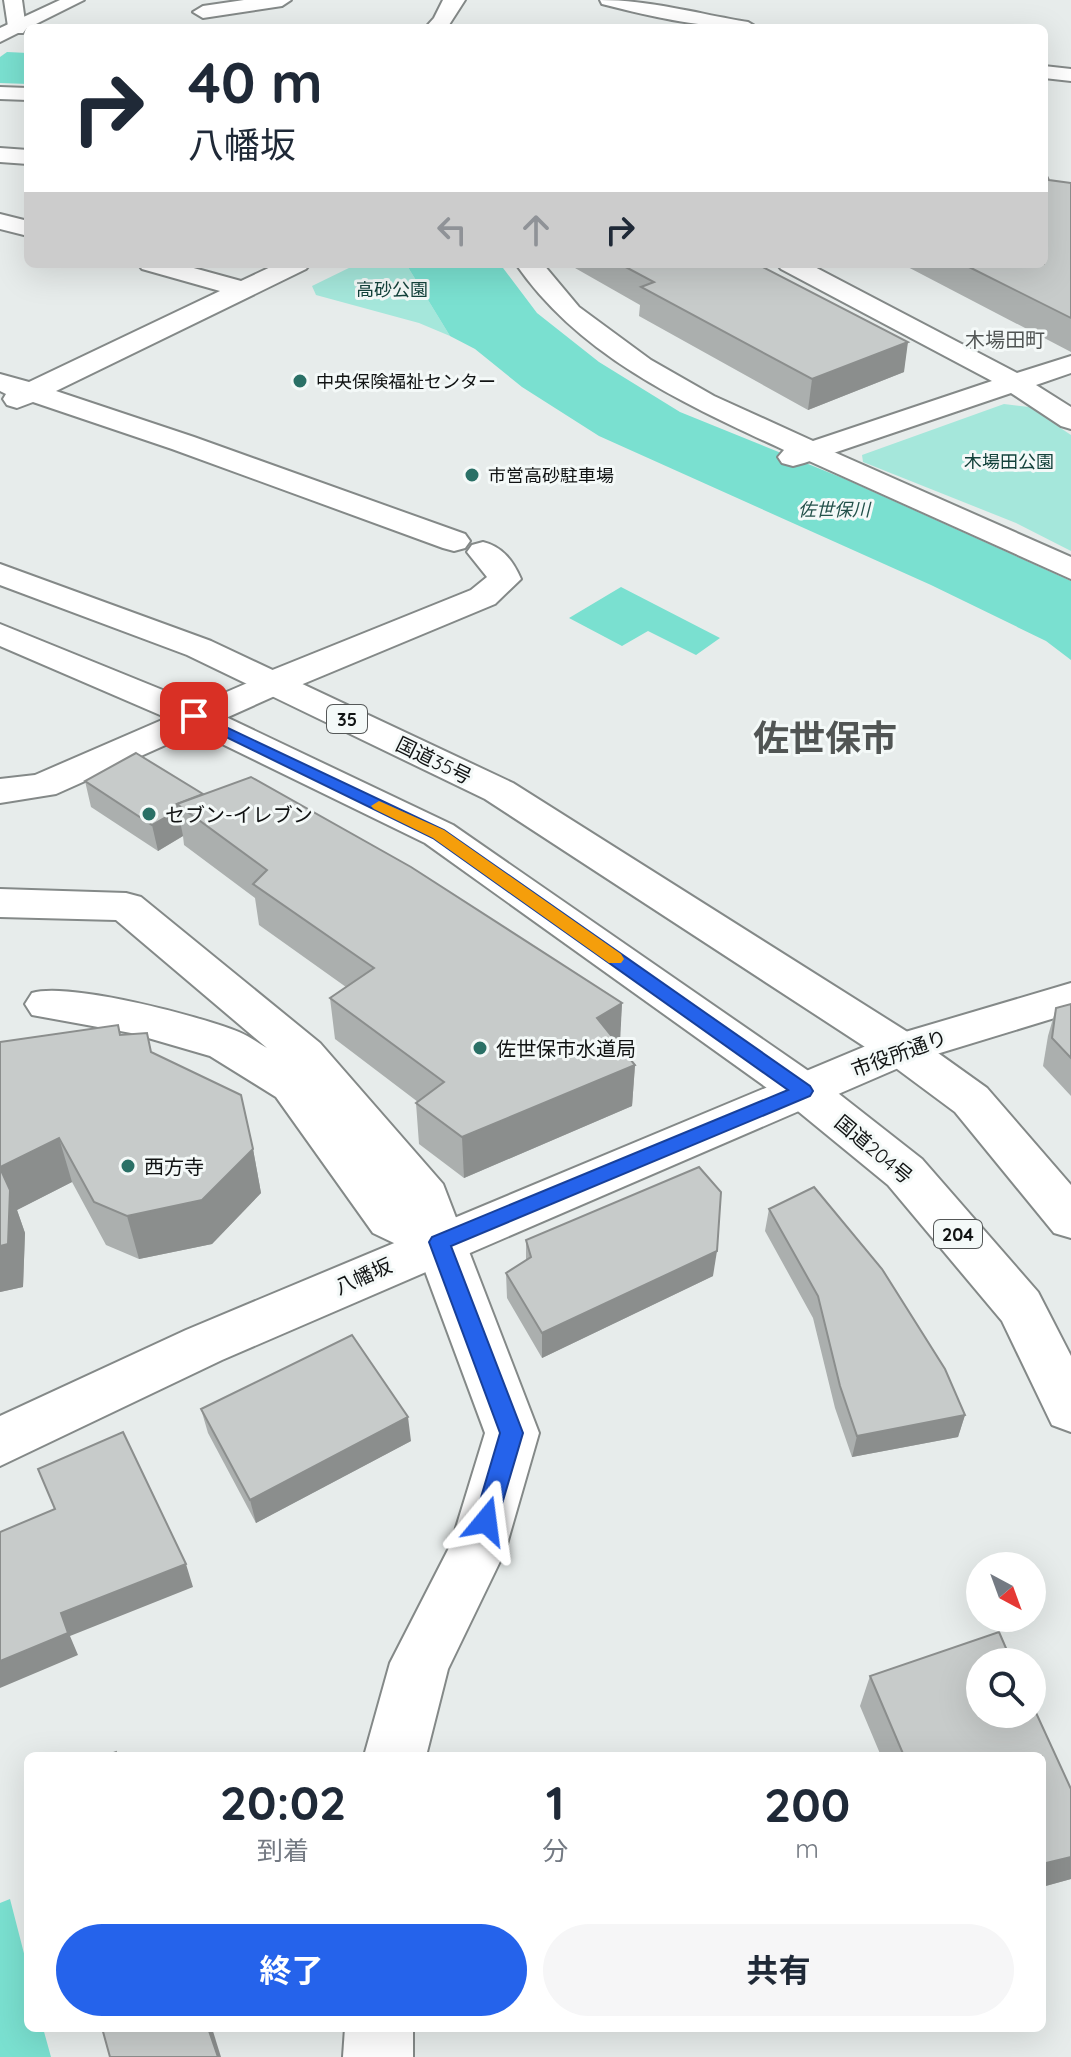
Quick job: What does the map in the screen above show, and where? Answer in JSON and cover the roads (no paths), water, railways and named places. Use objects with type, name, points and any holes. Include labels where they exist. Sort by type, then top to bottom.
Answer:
[{"type":"main road","points":[[0,44],[15,36],[13,0]]},
{"type":"main road","points":[[35,24],[75,0]]},
{"type":"main road","points":[[226,24],[197,9],[282,0]]},
{"type":"main road","points":[[440,24],[451,2],[456,0]]},
{"type":"main road","points":[[609,0],[723,24]]},
{"type":"main road","points":[[1048,72],[1071,75]]},
{"type":"main road","points":[[0,93],[24,94]]},
{"type":"main road","points":[[0,155],[24,157]]},
{"type":"main road","points":[[0,221],[24,228]]},
{"type":"main road","points":[[165,268],[244,290]]},
{"type":"main road","points":[[0,407],[289,268]]},
{"type":"main road","points":[[532,268],[570,313],[641,366],[704,402],[801,454],[1071,569]]},
{"type":"main road","points":[[798,268],[1014,382],[1071,420]]},
{"type":"main road","points":[[801,454],[1071,364]]},
{"type":"main road","points":[[0,382],[183,443],[469,546],[499,566],[504,579],[483,597],[194,716],[43,786],[0,791]]},
{"type":"main road","name":"国道35号","points":[[0,574],[199,648],[499,791],[901,1049]]},
{"type":"main road","points":[[0,634],[194,716]]},
{"type":"main road","name":"国道204号","points":[[194,716],[439,834],[804,1091],[905,1172],[1020,1307],[1071,1409]]},
{"type":"main road","points":[[0,903],[126,907],[304,1055],[426,1197],[439,1242],[512,1433],[477,1551],[420,1663],[396,1752]]},
{"type":"main road","name":"市役所通り","points":[[732,1121],[901,1049],[1071,998]]},
{"type":"main road","points":[[47,1004],[131,1017],[225,1044],[292,1085],[390,1219],[439,1242]]},
{"type":"main road","points":[[901,1049],[971,1100],[1071,1219]]},
{"type":"main road","name":"八幡坂","points":[[0,1442],[204,1345],[439,1242],[732,1121]]},
{"type":"main road","points":[[378,2057],[379,2032]]},
{"type":"water","points":[[7,52],[24,53],[24,84],[0,83],[0,57]]},
{"type":"water","name":"佐世保川","points":[[408,268],[503,268],[537,313],[599,362],[680,412],[845,479],[1071,581],[1071,660],[1046,641],[931,585],[599,436],[522,387],[475,349],[450,336]]},
{"type":"water","points":[[621,587],[720,638],[696,655],[648,631],[622,646],[569,618]]},
{"type":"water","points":[[10,1899],[24,1953],[24,2032],[44,2032],[51,2057],[0,2057],[0,1903]]},
{"type":"place","name":"中央保険福祉センター","points":[[300,381]]},
{"type":"place","name":"市営高砂駐車場","points":[[472,475]]},
{"type":"place","name":"セブン-イレブン","points":[[149,814]]},
{"type":"place","name":"佐世保市水道局","points":[[480,1048]]},
{"type":"place","name":"西方寺","points":[[128,1166]]},
{"type":"district","name":"木場田町","points":[[1005,339]]},
{"type":"district","name":"佐世保市","points":[[825,737]]},
{"type":"park label","name":"高砂公園","points":[[392,289]]},
{"type":"park label","name":"木場田公園","points":[[1009,461]]}]
